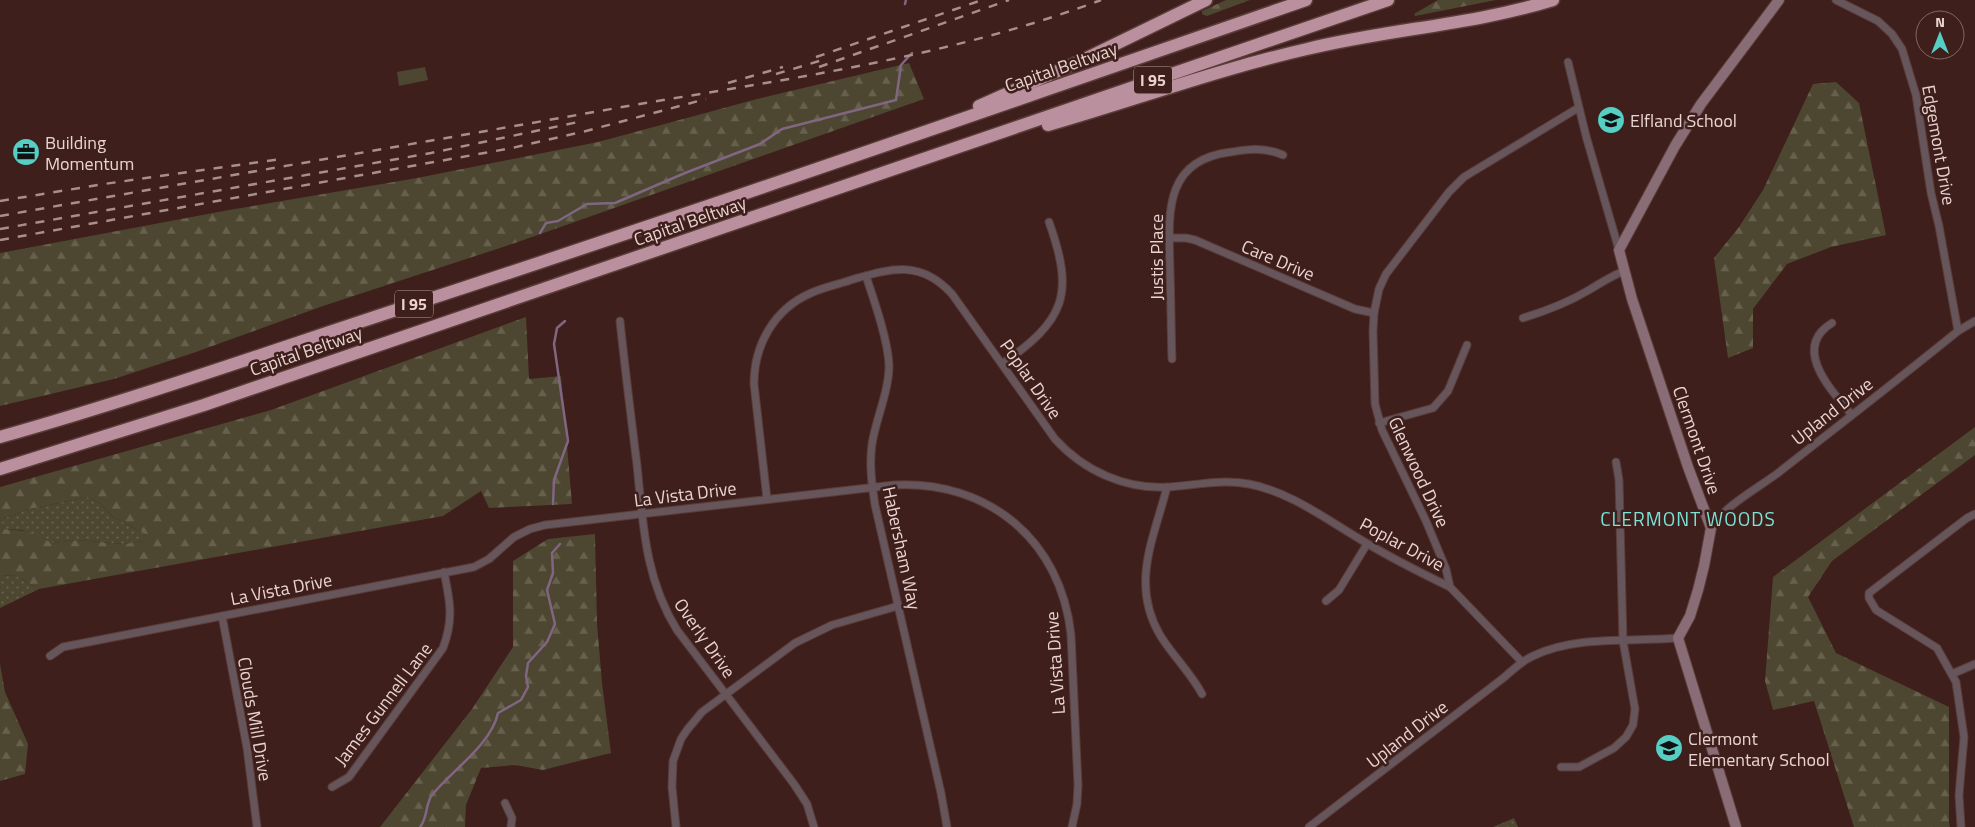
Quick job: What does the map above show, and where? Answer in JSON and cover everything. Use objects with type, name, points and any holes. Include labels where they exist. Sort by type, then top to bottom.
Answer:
[{"type":"highway","points":[[825,165],[970,110],[1087,58],[1206,0]]},
{"type":"highway","name":"Capital Beltway","points":[[0,437],[100,407],[469,286],[995,108],[1306,0]]},
{"type":"highway","name":"Capital Beltway","points":[[0,469],[204,405],[1388,0]]},
{"type":"highway","points":[[918,161],[1306,49],[1522,9],[1553,0]]},
{"type":"street","points":[[1619,250],[1675,146],[1701,104],[1779,0]]},
{"type":"street","name":"Edgemont Drive","points":[[1836,0],[1878,21],[1892,34],[1902,49],[1916,95],[1931,193],[1939,226],[1958,331]]},
{"type":"street","name":"Clermont Drive","points":[[1568,62],[1578,108],[1624,271],[1688,467],[1711,528]]},
{"type":"street","name":"Glenwood Drive","points":[[1522,662],[1450,587],[1446,570],[1426,521],[1379,423],[1374,386],[1374,313],[1379,289],[1386,274],[1456,184],[1475,169],[1578,108]]},
{"type":"street","name":"Justis Place","points":[[1172,358],[1170,212],[1173,194],[1182,178],[1196,164],[1218,154],[1254,149],[1270,149],[1283,155]]},
{"type":"street","points":[[1002,364],[1038,337],[1050,322],[1058,304],[1062,286],[1062,266],[1049,222]]},
{"type":"street","name":"Care Drive","points":[[1170,238],[1195,240],[1355,309],[1374,313]]},
{"type":"street","name":"Poplar Drive","points":[[767,499],[754,384],[755,362],[762,341],[776,318],[798,300],[818,290],[888,270],[903,269],[921,272],[940,282],[952,294],[1055,439],[1076,460],[1097,472],[1120,481],[1146,486],[1167,487],[1226,482],[1264,487],[1288,497],[1367,544],[1450,587]]},
{"type":"street","points":[[1523,318],[1566,302],[1589,290],[1607,277],[1624,271]]},
{"type":"street","name":"Habersham Way","points":[[866,276],[886,346],[889,366],[887,385],[872,445],[871,466],[875,505],[941,792],[946,827]]},
{"type":"street","name":"Overly Drive","points":[[620,321],[642,515],[650,568],[662,603],[677,630],[794,784],[806,804],[814,827]]},
{"type":"street","name":"Upland Drive","points":[[1711,528],[1724,512],[1776,474],[1958,331],[1975,321]]},
{"type":"street","points":[[1832,323],[1826,326],[1817,339],[1814,354],[1815,361],[1822,377],[1851,414]]},
{"type":"street","points":[[1379,423],[1433,408],[1448,391],[1467,345]]},
{"type":"street","points":[[1561,767],[1579,768],[1614,748],[1626,736],[1632,725],[1634,709],[1623,641],[1619,480],[1616,462]]},
{"type":"street","name":"La Vista Drive","points":[[50,656],[64,647],[474,567],[489,559],[514,536],[545,525],[873,487],[908,484],[951,489],[980,500],[1020,527],[1040,550],[1057,578],[1067,606],[1071,635],[1078,795],[1072,827]]},
{"type":"street","points":[[1167,487],[1147,558],[1145,575],[1146,594],[1151,615],[1159,633],[1202,694]]},
{"type":"street","points":[[1961,827],[1958,795],[1964,737],[1956,682],[1937,648],[1876,610],[1869,598],[1869,593],[1967,518],[1975,514]]},
{"type":"street","points":[[1711,528],[1698,590],[1690,616],[1678,638],[1736,827]]},
{"type":"street","points":[[1326,601],[1339,590],[1367,544]]},
{"type":"street","name":"James Gunnell Lane","points":[[332,787],[349,777],[443,648],[449,632],[451,616],[444,572]]},
{"type":"street","points":[[676,827],[672,774],[677,750],[694,721],[782,651],[812,634],[852,618],[898,606]]},
{"type":"street","name":"Clouds Mill Drive","points":[[222,616],[247,748],[257,827]]},
{"type":"street","points":[[1522,662],[1533,655],[1567,644],[1678,638]]},
{"type":"street","name":"Upland Drive","points":[[1309,827],[1522,662]]},
{"type":"street","points":[[1952,674],[1975,664]]},
{"type":"street","points":[[505,803],[512,818],[511,827]]},
{"type":"green space","points":[[1226,0],[1250,0],[1207,16],[1202,14],[1202,11]]},
{"type":"green space","points":[[1438,0],[1496,0],[1415,16],[1414,14]]},
{"type":"green space","points":[[909,63],[924,99],[515,243],[323,306],[193,353],[114,379],[0,406],[0,253],[229,210],[417,178],[598,142],[757,99]]},
{"type":"green space","points":[[425,67],[428,80],[399,86],[397,72]]},
{"type":"green space","points":[[1836,82],[1859,103],[1886,235],[1831,247],[1787,264],[1753,309],[1753,348],[1728,358],[1714,258],[1739,227],[1763,190],[1813,84]]},
{"type":"green space","points":[[526,317],[529,379],[561,376],[572,504],[489,508],[481,491],[443,516],[39,589],[17,576],[0,575],[0,487],[271,410]],"holes":[[[88,497],[101,504],[113,517],[142,532],[146,539],[124,544],[77,540],[53,543],[26,531],[4,529],[1,522],[4,518],[25,510]]]},
{"type":"green space","points":[[1975,427],[1975,455],[1832,561],[1808,597],[1836,653],[1949,707],[1950,827],[1854,827],[1814,701],[1773,710],[1765,681],[1773,577]]},
{"type":"green space","points":[[88,497],[101,504],[113,517],[142,532],[147,539],[124,544],[77,540],[53,543],[22,530],[4,529],[1,522],[4,518],[25,510]]},
{"type":"green space","points":[[595,534],[597,623],[611,753],[543,770],[515,765],[481,768],[466,805],[465,827],[380,827],[472,709],[513,647],[513,561],[548,539]]},
{"type":"green space","points":[[0,575],[17,576],[39,589],[0,608]]},
{"type":"green space","points":[[0,664],[5,692],[28,744],[25,774],[0,781]]},
{"type":"green space","points":[[1514,818],[1518,827],[1493,827]]},
{"type":"waterway","points":[[905,4],[906,0]]},
{"type":"waterway","points":[[540,233],[546,223],[558,221],[587,204],[615,203],[760,144],[782,129],[896,100],[901,65],[912,53]]},
{"type":"waterway","points":[[553,504],[554,480],[568,441],[554,344],[557,328],[565,321]]},
{"type":"waterway","points":[[420,827],[432,795],[488,736],[498,713],[521,700],[528,687],[526,676],[528,663],[547,642],[555,624],[547,590],[553,573],[552,553],[560,544]]},
{"type":"railway","points":[[816,57],[982,0]]},
{"type":"railway","points":[[819,67],[1009,0]]},
{"type":"railway","points":[[0,216],[808,76],[986,37],[1044,20],[1101,0]]},
{"type":"railway","points":[[776,74],[826,59]]},
{"type":"railway","points":[[728,83],[783,67]]},
{"type":"railway","points":[[0,240],[512,148],[586,131],[706,99]]},
{"type":"railway","points":[[0,229],[431,153],[583,121]]},
{"type":"railway","points":[[0,201],[281,159]]},
{"type":"place","name":"Elfland School","points":[[1611,120]]},
{"type":"place","name":"Building Momentum","points":[[26,152]]},
{"type":"place","name":"Clermont Elementary School","points":[[1669,748]]},
{"type":"district","name":"CLERMONT WOODS","points":[[1688,518]]}]
